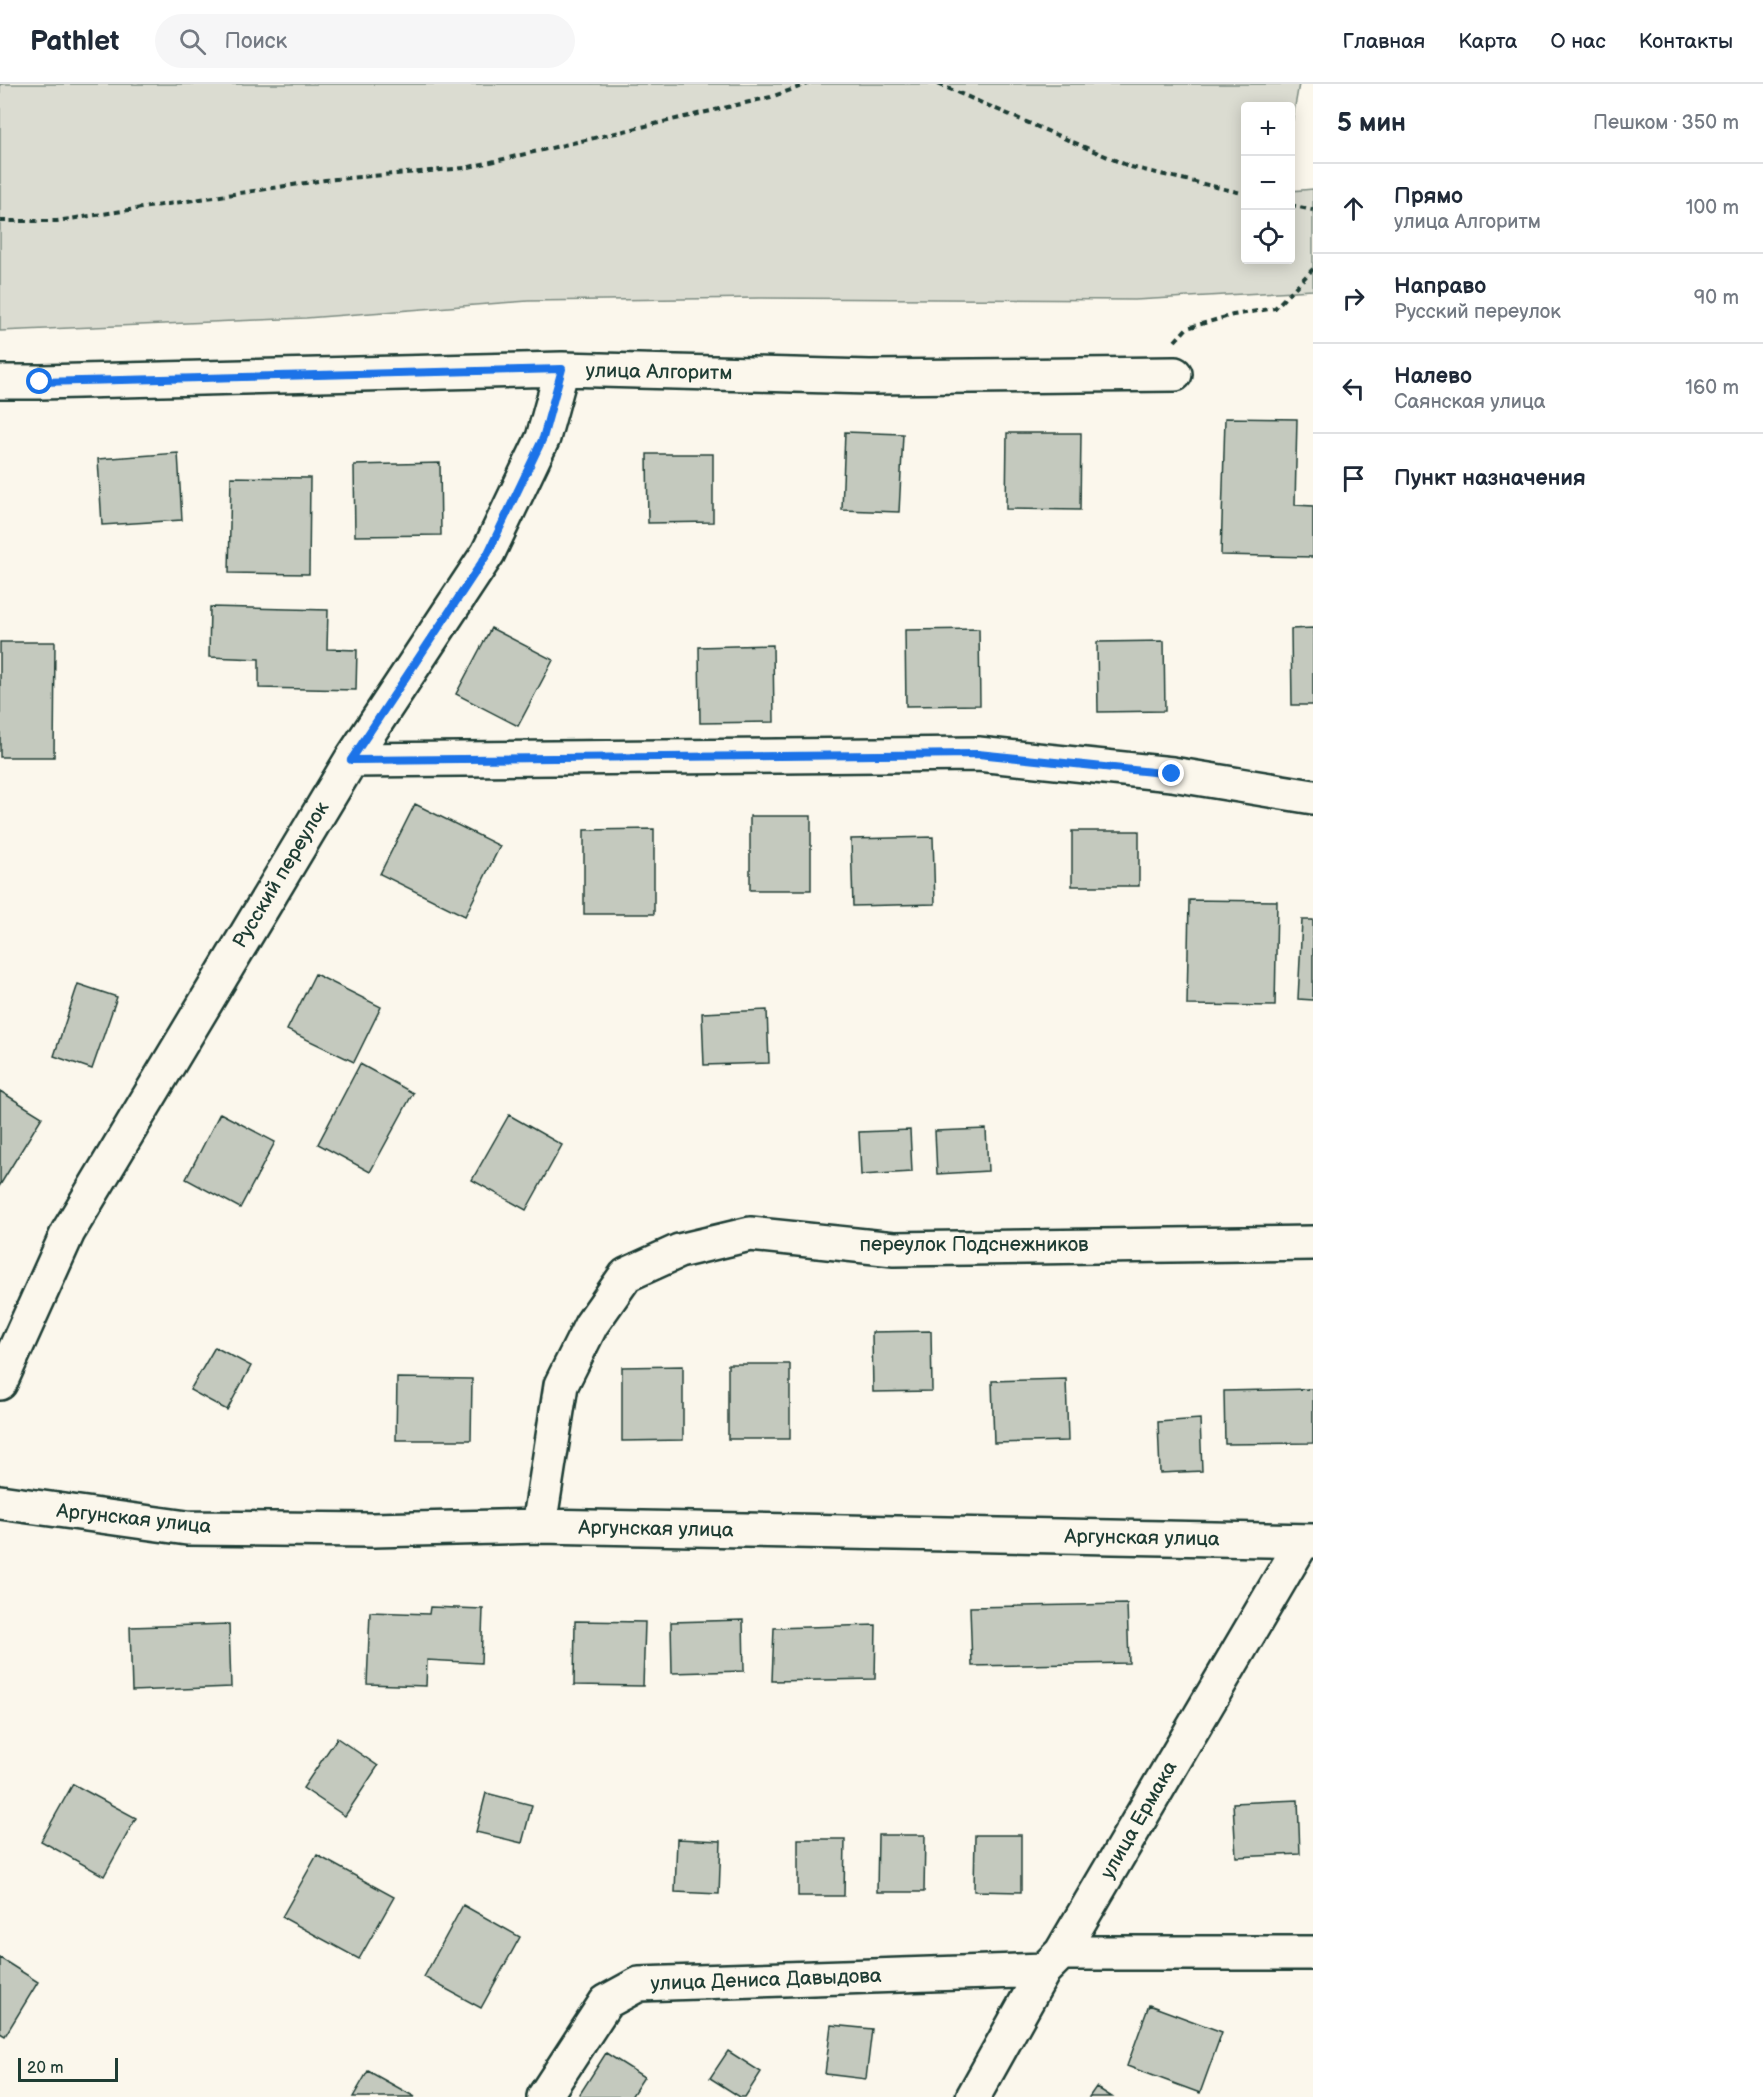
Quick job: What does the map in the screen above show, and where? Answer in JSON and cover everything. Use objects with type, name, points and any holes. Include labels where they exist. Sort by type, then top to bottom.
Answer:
[{"type":"street","name":"улица Алгоритм","points":[[0,382],[562,369],[870,377],[1175,374]]},
{"type":"street","name":"Русский переулок","points":[[0,1383],[68,1232],[351,760],[488,553],[543,438],[562,369]]},
{"type":"street","points":[[351,760],[978,754],[1172,774],[1313,797]]},
{"type":"street","name":"переулок Подснежников","points":[[539,1526],[561,1385],[591,1325],[626,1275],[679,1251],[750,1234],[894,1249],[1313,1243]]},
{"type":"street","name":"Аргунская улица","points":[[0,1503],[187,1528],[372,1530],[539,1526],[1308,1541]]},
{"type":"street","name":"улица Ермака","points":[[973,2097],[1052,1962],[1308,1541]]},
{"type":"street","name":"улица Дениса Давыдова","points":[[544,2097],[606,2002],[639,1984],[1052,1962],[1313,1953]]},
{"type":"path","points":[[0,221],[57,221],[325,180],[465,168],[771,97],[808,84]]},
{"type":"path","points":[[938,84],[1131,167],[1241,193]]},
{"type":"path","points":[[1295,206],[1313,210]]},
{"type":"path","points":[[1175,374],[1174,341],[1187,328],[1233,315],[1275,308],[1313,269]]},
{"type":"shaded area","points":[[0,84],[1299,84],[1295,106],[1295,102],[1241,102],[1241,264],[1295,264],[1295,191],[1313,189],[1313,290],[1135,300],[760,298],[528,301],[306,318],[0,331]]},
{"type":"building","points":[[1225,418],[1297,419],[1295,505],[1313,506],[1313,557],[1221,555]]},
{"type":"building","points":[[845,432],[903,434],[899,512],[842,510]]},
{"type":"building","points":[[1007,433],[1081,433],[1080,510],[1006,509]]},
{"type":"building","points":[[178,453],[182,520],[102,525],[98,459]]},
{"type":"building","points":[[647,454],[713,454],[713,522],[648,523]]},
{"type":"building","points":[[440,463],[441,535],[355,536],[354,465]]},
{"type":"building","points":[[231,477],[310,478],[309,574],[229,573]]},
{"type":"building","points":[[210,607],[328,610],[327,649],[357,650],[356,690],[259,688],[259,659],[209,657]]},
{"type":"building","points":[[491,628],[553,660],[518,726],[456,694]]},
{"type":"building","points":[[1313,628],[1313,705],[1292,705],[1291,629]]},
{"type":"building","points":[[979,629],[980,705],[906,706],[905,630]]},
{"type":"building","points":[[1164,641],[1165,711],[1098,712],[1097,642]]},
{"type":"building","points":[[0,642],[55,642],[54,757],[0,757]]},
{"type":"building","points":[[773,645],[774,722],[700,723],[699,647]]},
{"type":"building","points":[[415,804],[500,846],[465,916],[380,874]]},
{"type":"building","points":[[750,816],[811,816],[811,890],[750,890]]},
{"type":"building","points":[[654,829],[654,914],[584,914],[584,830]]},
{"type":"building","points":[[1072,831],[1139,831],[1139,886],[1072,886]]},
{"type":"building","points":[[933,837],[935,904],[853,906],[851,839]]},
{"type":"building","points":[[1189,900],[1277,901],[1275,1006],[1187,1005]]},
{"type":"building","points":[[1302,920],[1313,920],[1313,1000],[1298,999]]},
{"type":"building","points":[[315,974],[381,1007],[354,1062],[287,1030]]},
{"type":"building","points":[[78,984],[117,997],[92,1069],[54,1056]]},
{"type":"building","points":[[767,1010],[769,1063],[704,1065],[702,1013]]},
{"type":"building","points":[[360,1064],[413,1093],[370,1172],[318,1144]]},
{"type":"building","points":[[0,1091],[42,1117],[0,1185]]},
{"type":"building","points":[[220,1113],[275,1142],[240,1208],[186,1179]]},
{"type":"building","points":[[509,1115],[562,1145],[526,1210],[472,1180]]},
{"type":"building","points":[[986,1129],[988,1171],[937,1174],[935,1131]]},
{"type":"building","points":[[910,1130],[912,1172],[861,1175],[859,1132]]},
{"type":"building","points":[[931,1331],[932,1391],[873,1392],[872,1332]]},
{"type":"building","points":[[215,1347],[251,1366],[227,1410],[190,1390]]},
{"type":"building","points":[[728,1364],[790,1364],[790,1439],[728,1439]]},
{"type":"building","points":[[683,1366],[683,1440],[622,1441],[622,1367]]},
{"type":"building","points":[[397,1378],[472,1379],[471,1440],[396,1440]]},
{"type":"building","points":[[1066,1379],[1068,1441],[994,1443],[992,1381]]},
{"type":"building","points":[[1313,1389],[1313,1443],[1225,1444],[1224,1391]]},
{"type":"building","points":[[1200,1419],[1202,1471],[1160,1473],[1158,1422]]},
{"type":"building","points":[[1127,1604],[1129,1663],[972,1666],[970,1607]]},
{"type":"building","points":[[430,1607],[483,1609],[481,1663],[427,1660],[426,1686],[367,1684],[370,1612],[429,1614]]},
{"type":"building","points":[[743,1620],[744,1671],[672,1673],[671,1622]]},
{"type":"building","points":[[575,1621],[645,1622],[643,1686],[574,1685]]},
{"type":"building","points":[[229,1624],[231,1687],[132,1691],[130,1627]]},
{"type":"building","points":[[876,1625],[875,1679],[772,1681],[774,1628]]},
{"type":"building","points":[[337,1738],[378,1766],[345,1816],[303,1788]]},
{"type":"building","points":[[73,1784],[136,1818],[104,1876],[41,1841]]},
{"type":"building","points":[[486,1793],[532,1805],[522,1843],[476,1832]]},
{"type":"building","points":[[1298,1800],[1300,1854],[1236,1857],[1233,1803]]},
{"type":"building","points":[[878,1835],[925,1835],[924,1892],[877,1892]]},
{"type":"building","points":[[975,1835],[1021,1835],[1021,1892],[974,1891]]},
{"type":"building","points":[[677,1839],[721,1841],[719,1894],[675,1892]]},
{"type":"building","points":[[798,1839],[845,1839],[844,1896],[798,1896]]},
{"type":"building","points":[[317,1855],[394,1897],[359,1959],[282,1917]]},
{"type":"building","points":[[463,1905],[520,1937],[481,2008],[424,1977]]},
{"type":"building","points":[[0,1958],[38,1982],[5,2036],[0,2033]]},
{"type":"building","points":[[1149,2005],[1222,2032],[1200,2093],[1127,2066]]},
{"type":"building","points":[[831,2025],[872,2029],[866,2079],[825,2074]]},
{"type":"building","points":[[728,2051],[761,2072],[745,2097],[740,2097],[710,2078]]},
{"type":"building","points":[[606,2053],[644,2077],[631,2097],[578,2097]]},
{"type":"building","points":[[368,2071],[415,2097],[353,2097]]},
{"type":"building","points":[[1096,2087],[1112,2097],[1089,2097]]},
{"type":"route","points":[[40,382],[562,369],[543,438],[488,553],[351,760],[978,754],[1172,774]]}]
